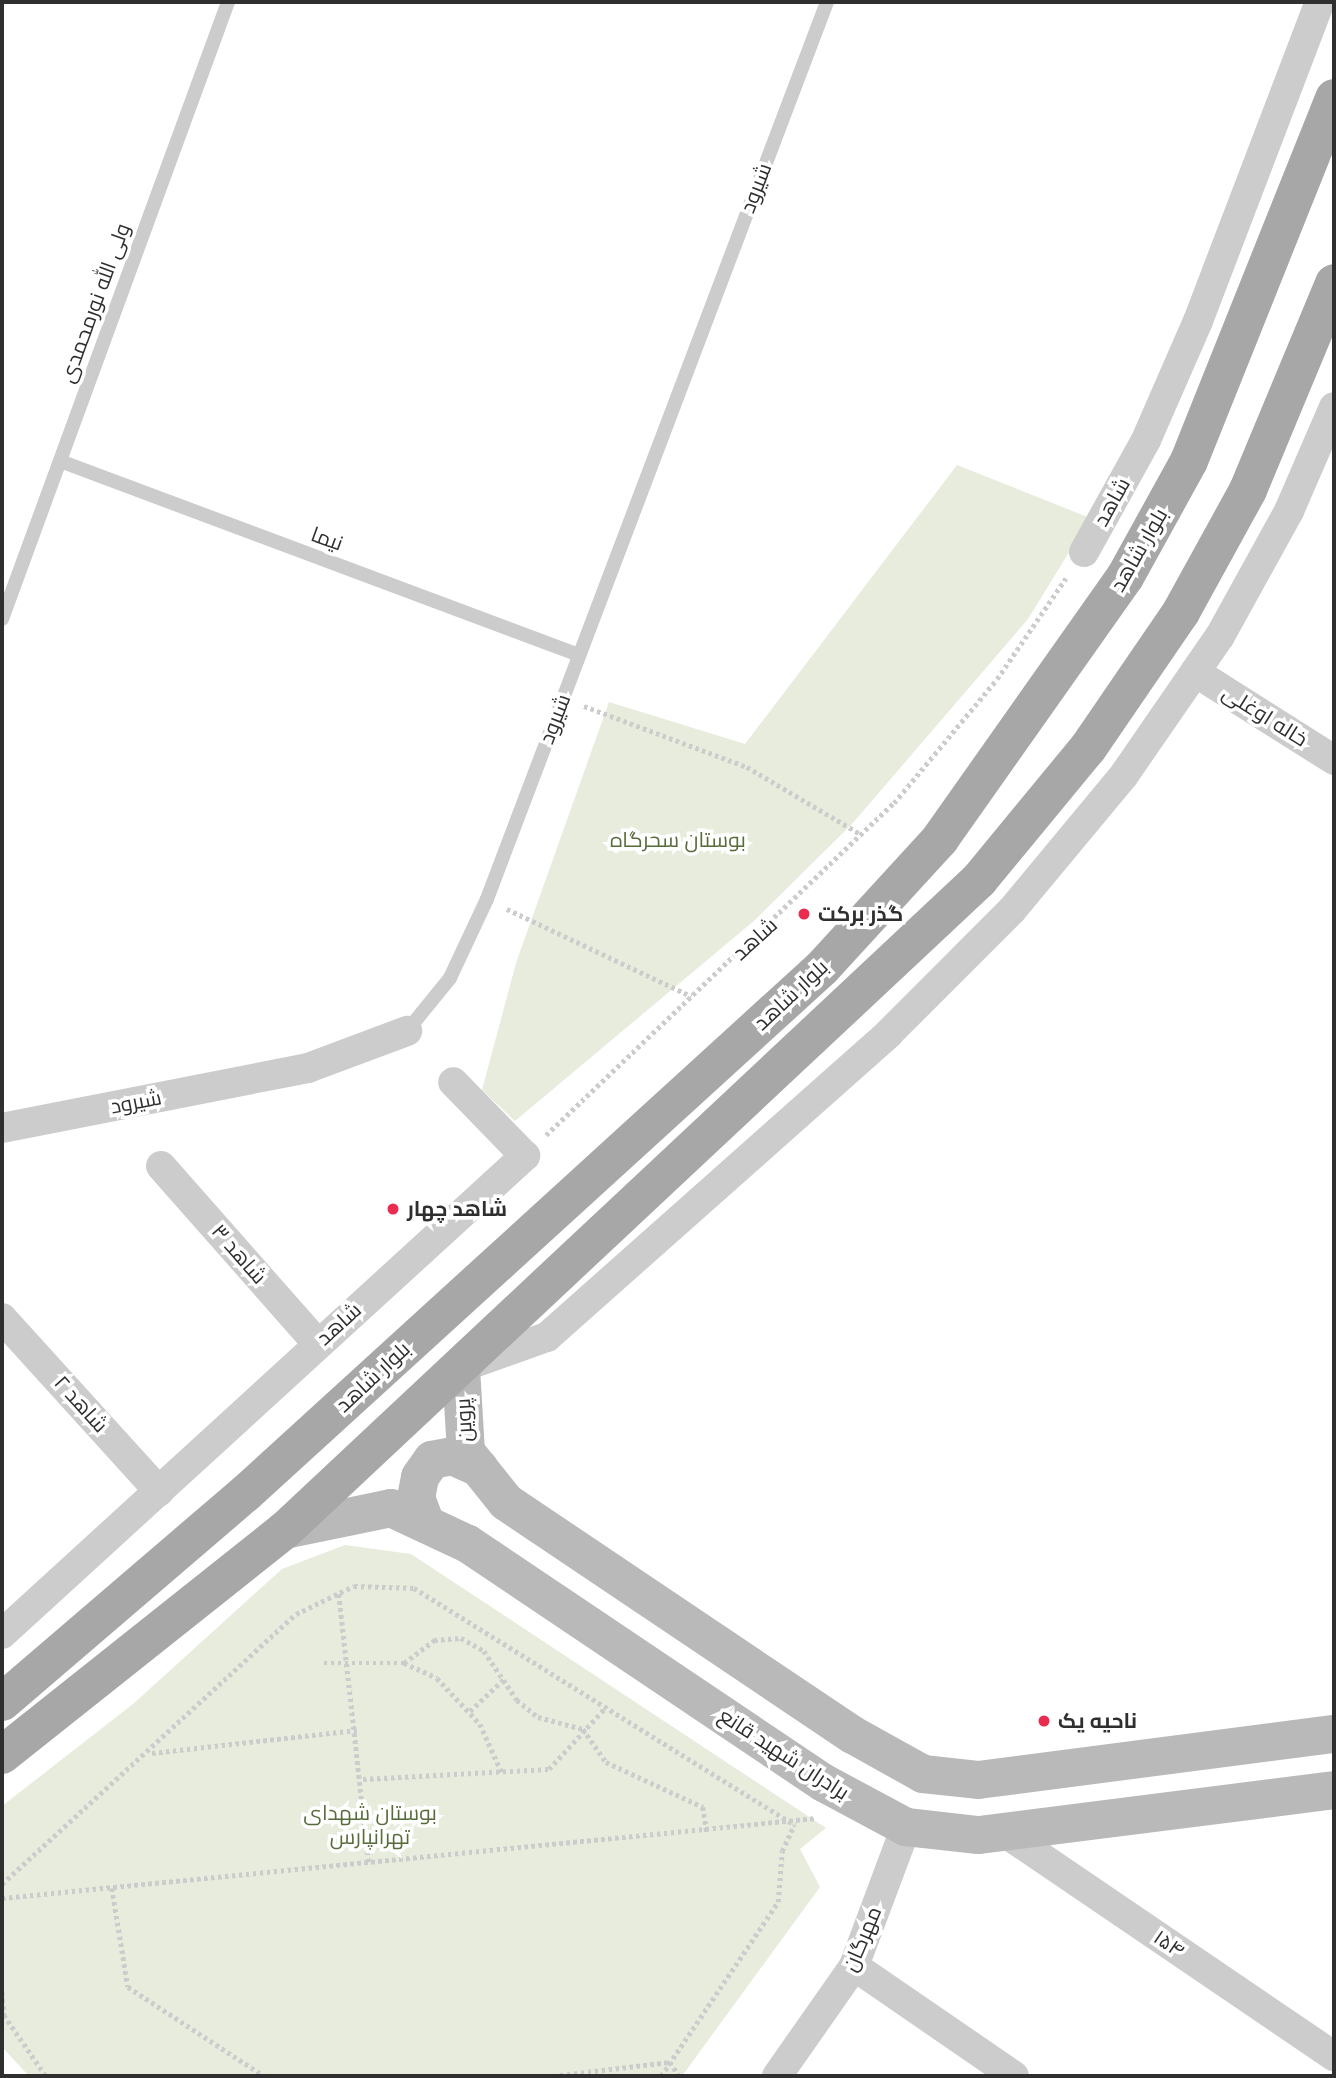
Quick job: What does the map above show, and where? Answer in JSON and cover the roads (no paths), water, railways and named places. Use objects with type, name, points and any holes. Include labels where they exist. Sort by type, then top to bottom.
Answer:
[{"type":"main road","name":"بلوار شاهد","points":[[2,1702],[246,1493],[822,968],[940,839],[1125,577],[1189,461],[1334,98]]},
{"type":"main road","points":[[2,1755],[285,1531],[877,981],[979,880],[1088,748],[1181,612],[1248,491],[1334,283]]},
{"type":"main road","name":"پروین","points":[[461,1368],[466,1452],[479,1468]]},
{"type":"main road","points":[[426,1524],[416,1498],[420,1477],[432,1460],[452,1456],[479,1468],[506,1502],[853,1735],[923,1774],[978,1780],[1334,1734]]},
{"type":"main road","name":"برادران شهید قانع","points":[[285,1531],[391,1508],[468,1544],[824,1783],[906,1828],[1004,1832],[1334,1790]]},
{"type":"street","name":"شاهد","points":[[1084,552],[1146,440],[1193,332],[1320,2]]},
{"type":"street","points":[[461,1368],[547,1337],[889,1033],[1012,910],[1124,775],[1195,672],[1289,511],[1334,407]]},
{"type":"street","name":"خاله اوغلی","points":[[1195,672],[1334,760]]},
{"type":"street","name":"شیرود","points":[[2,1128],[308,1068],[407,1031]]},
{"type":"street","name":"شاهد","points":[[2,1634],[317,1343],[525,1156],[453,1082]]},
{"type":"street","name":"شاهد ۳","points":[[162,1166],[317,1343]]},
{"type":"street","name":"شاهد ۲","points":[[2,1318],[159,1490]]},
{"type":"street","name":"مهرگان","points":[[777,2076],[854,1966],[906,1828]]},
{"type":"street","name":"۱۵۴","points":[[1004,1832],[1334,2056]]},
{"type":"street","points":[[854,1966],[1014,2076]]},
{"type":"lane","name":"ولی الله نورمحمدی","points":[[2,619],[228,2]]},
{"type":"lane","name":"شیرود","points":[[407,1031],[450,978],[487,900],[827,2]]},
{"type":"lane","name":"نیما","points":[[60,461],[579,655]]},
{"type":"place","name":"گذر برکت","points":[[804,914]]},
{"type":"place","name":"شاهد چهار","points":[[393,1209]]},
{"type":"place","name":"ناحیه یک","points":[[1044,1721]]},
{"type":"park label","name":"بوستان سحرگاه","points":[[678,840]]},
{"type":"park label","name":"بوستان شهدای تهرانپارس","points":[[370,1825]]}]
